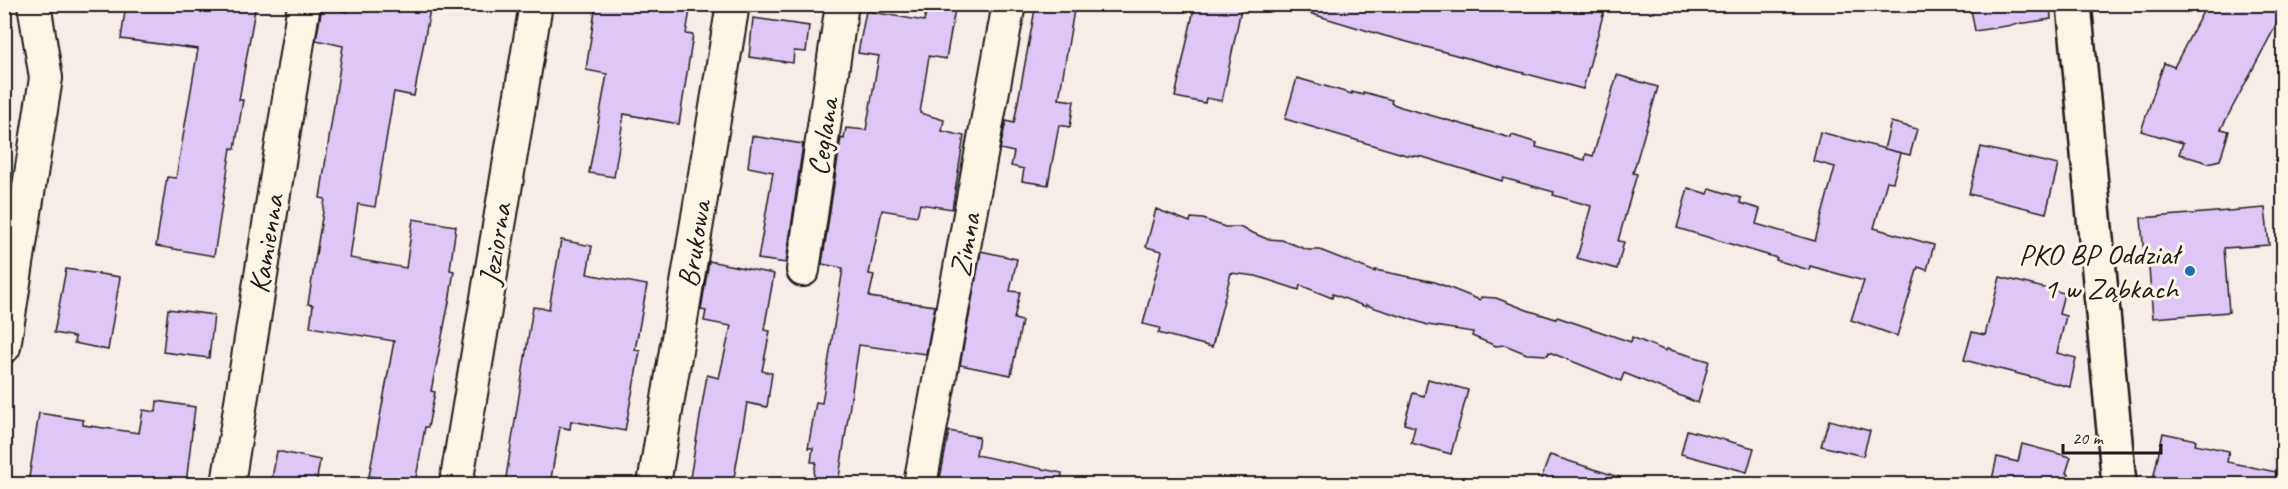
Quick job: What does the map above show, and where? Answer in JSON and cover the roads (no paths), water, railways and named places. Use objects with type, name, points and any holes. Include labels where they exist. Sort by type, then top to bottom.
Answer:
[{"type":"street","points":[[4,347],[46,78],[34,4]]},
{"type":"street","name":"Kamienna","points":[[228,484],[304,4]]},
{"type":"street","name":"Jeziorna","points":[[456,484],[536,4]]},
{"type":"street","name":"Brukowa","points":[[654,484],[733,4]]},
{"type":"street","name":"Ceglana","points":[[803,270],[842,4]]},
{"type":"street","name":"Zimna","points":[[920,484],[1009,4]]},
{"type":"street","points":[[2074,4],[2119,484]]},
{"type":"place","name":"PKO BP Oddział 1 w Ząbkach","points":[[2190,271]]}]
